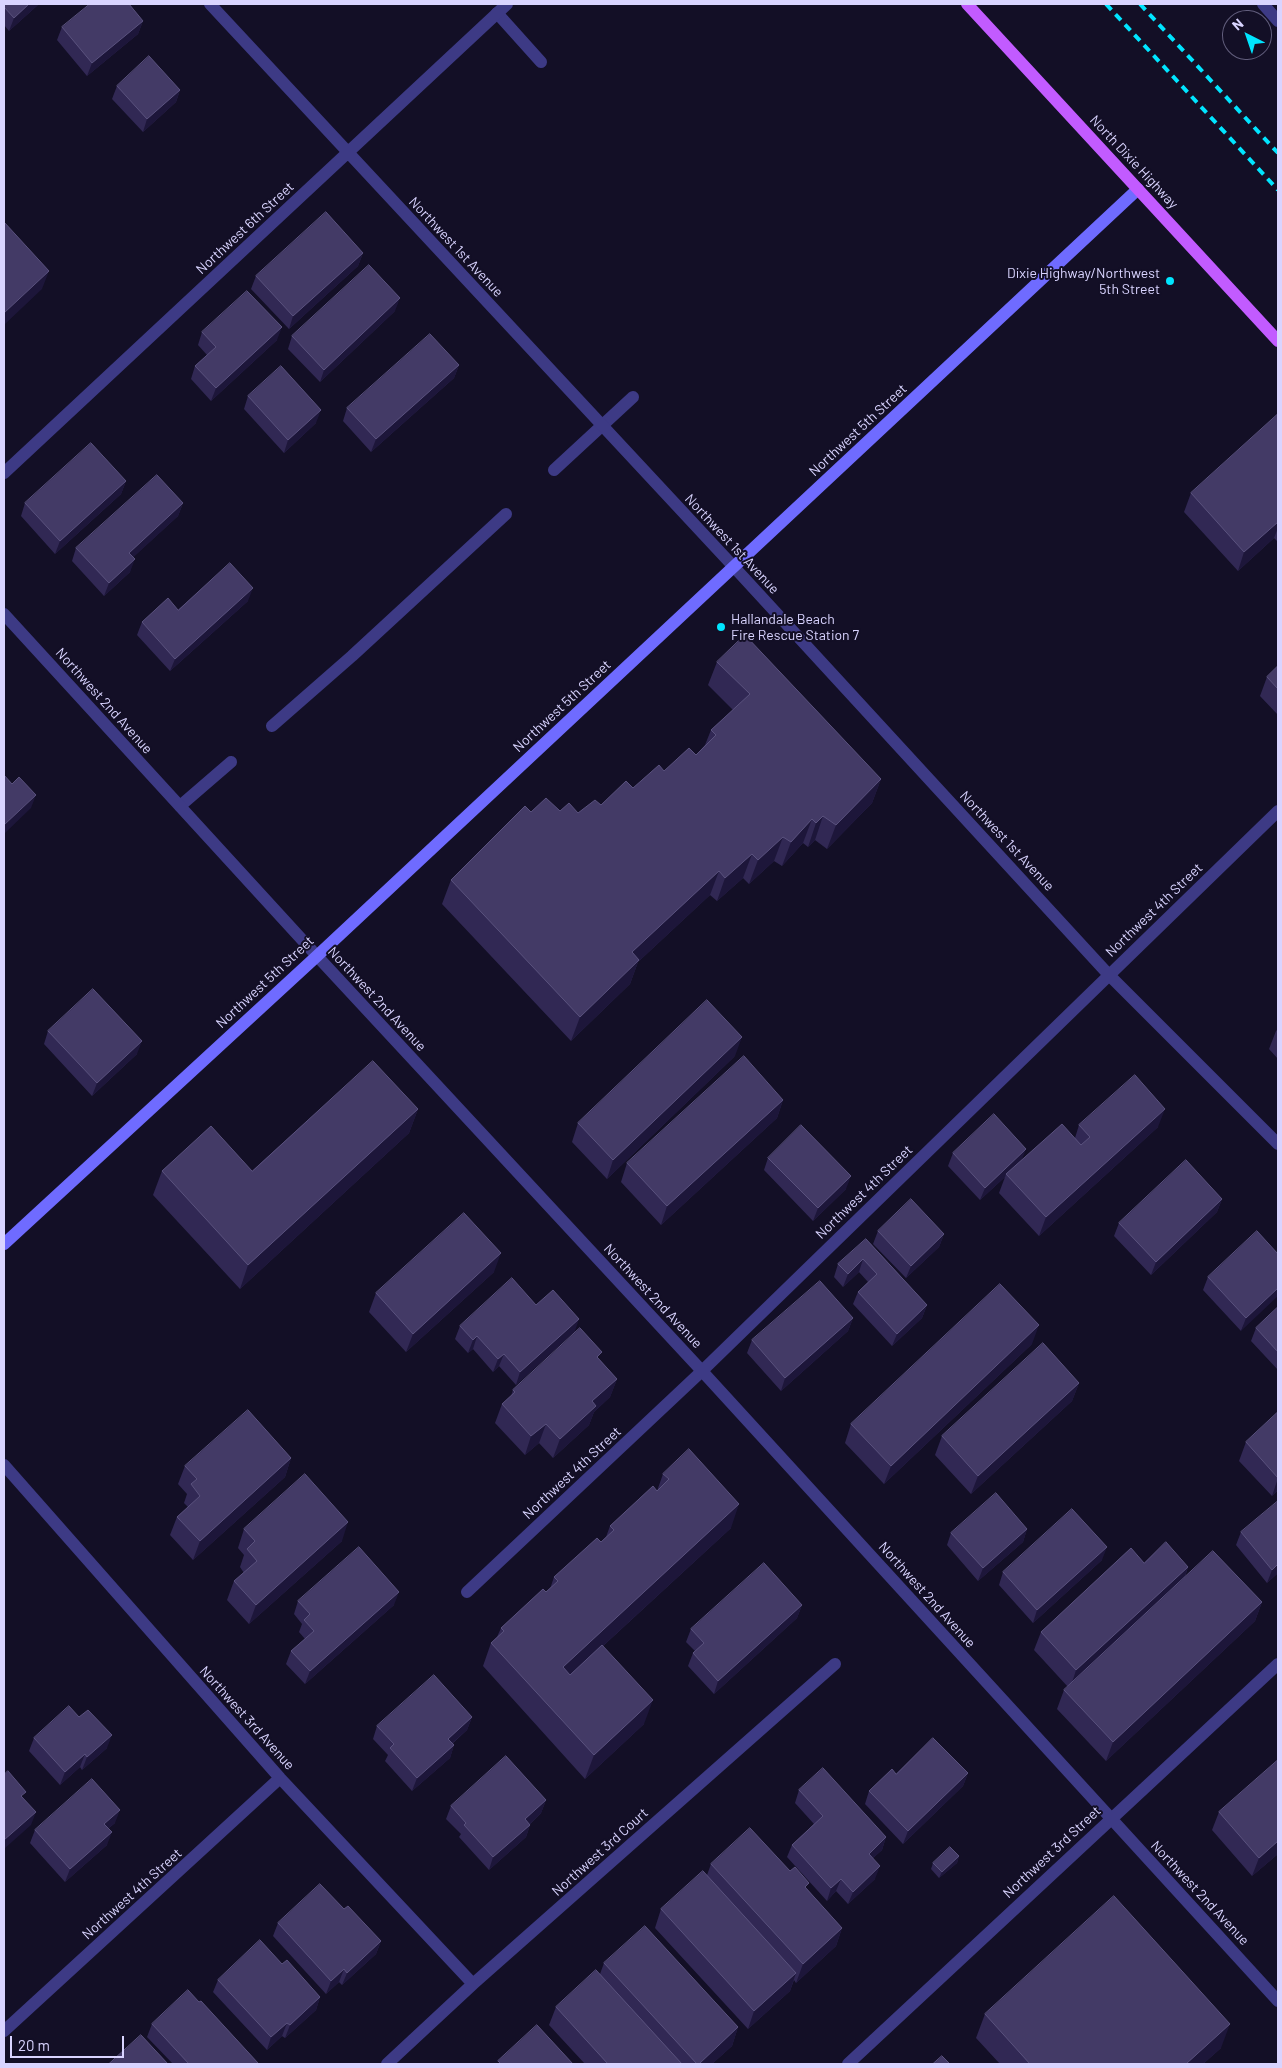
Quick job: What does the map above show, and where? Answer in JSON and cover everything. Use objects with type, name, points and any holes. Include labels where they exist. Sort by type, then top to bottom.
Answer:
[{"type":"main road","name":"North Dixie Highway","points":[[967,4],[1278,341]]},
{"type":"street","name":"Northwest 1st Avenue","points":[[210,4],[734,567],[1109,975],[1278,1144]]},
{"type":"street","name":"Northwest 6th Street","points":[[4,474],[507,4]]},
{"type":"street","points":[[1263,4],[1278,21]]},
{"type":"street","points":[[497,13],[541,62]]},
{"type":"street","name":"Northwest 5th Street","points":[[4,1244],[317,956],[1138,189]]},
{"type":"street","points":[[554,470],[633,397]]},
{"type":"street","points":[[272,726],[352,656],[506,514]]},
{"type":"street","name":"Northwest 2nd Avenue","points":[[4,614],[1278,2001]]},
{"type":"street","points":[[180,806],[231,762]]},
{"type":"street","name":"Northwest 4th Street","points":[[467,1592],[702,1372],[1278,811]]},
{"type":"street","name":"Northwest 3rd Avenue","points":[[4,1466],[280,1778],[474,1984]]},
{"type":"street","name":"Northwest 3rd Court","points":[[387,2064],[474,1984],[835,1664]]},
{"type":"street","name":"Northwest 3rd Street","points":[[848,2064],[1278,1664]]},
{"type":"street","name":"Northwest 4th Street","points":[[4,2031],[280,1778]]},
{"type":"building","points":[[4,4],[29,4],[14,18],[4,7]]},
{"type":"building","points":[[90,4],[129,4],[143,21],[92,63],[62,27]]},
{"type":"building","points":[[149,56],[180,90],[147,119],[117,86]]},
{"type":"building","points":[[326,212],[363,253],[293,316],[256,276]]},
{"type":"building","points":[[4,222],[49,271],[4,313]]},
{"type":"building","points":[[369,265],[400,298],[324,370],[292,336]]},
{"type":"building","points":[[247,291],[282,327],[216,388],[195,366],[216,347],[202,332]]},
{"type":"building","points":[[430,334],[459,365],[376,439],[347,408]]},
{"type":"building","points":[[281,366],[321,410],[288,440],[248,396]]},
{"type":"building","points":[[1278,414],[1278,522],[1244,552],[1191,493]]},
{"type":"building","points":[[91,443],[126,481],[60,541],[25,503]]},
{"type":"building","points":[[157,475],[183,503],[129,553],[135,559],[109,583],[76,548]]},
{"type":"building","points":[[230,563],[253,588],[175,659],[142,622],[168,598],[178,610]]},
{"type":"building","points":[[745,635],[881,779],[836,825],[823,816],[816,823],[812,819],[791,842],[783,837],[758,860],[752,854],[725,878],[719,871],[632,952],[639,960],[580,1017],[451,880],[525,806],[531,812],[546,798],[560,811],[569,803],[578,813],[595,800],[601,805],[626,781],[633,788],[659,765],[664,771],[689,748],[696,755],[716,735],[711,730],[750,694],[717,662]]},
{"type":"building","points":[[1278,666],[1278,689],[1267,677]]},
{"type":"building","points":[[4,775],[12,784],[19,777],[36,795],[4,825]]},
{"type":"building","points":[[93,989],[142,1041],[97,1083],[48,1031]]},
{"type":"building","points":[[707,1000],[742,1037],[613,1160],[578,1123]]},
{"type":"building","points":[[744,1056],[783,1100],[667,1206],[627,1163]]},
{"type":"building","points":[[373,1061],[418,1109],[248,1265],[162,1171],[211,1126],[252,1171]]},
{"type":"building","points":[[1135,1075],[1165,1109],[1046,1217],[1006,1174],[1062,1124],[1081,1145],[1090,1137],[1079,1125]]},
{"type":"building","points":[[994,1114],[1026,1149],[985,1188],[953,1153]]},
{"type":"building","points":[[801,1125],[851,1176],[818,1208],[768,1158]]},
{"type":"building","points":[[1186,1160],[1222,1199],[1156,1262],[1119,1223]]},
{"type":"building","points":[[911,1199],[944,1234],[911,1266],[878,1231]]},
{"type":"building","points":[[464,1213],[501,1253],[413,1334],[376,1293]]},
{"type":"building","points":[[1257,1231],[1278,1254],[1278,1288],[1246,1318],[1208,1277]]},
{"type":"building","points":[[866,1239],[927,1305],[897,1334],[858,1292],[877,1274],[863,1259],[848,1274],[838,1264]]},
{"type":"building","points":[[512,1278],[536,1305],[553,1290],[579,1319],[520,1372],[504,1354],[498,1359],[477,1336],[473,1340],[460,1326]]},
{"type":"building","points":[[820,1281],[853,1318],[785,1378],[752,1340]]},
{"type":"building","points":[[1000,1284],[1039,1325],[891,1466],[851,1424]]},
{"type":"building","points":[[1278,1307],[1278,1352],[1256,1328]]},
{"type":"building","points":[[580,1328],[602,1352],[597,1357],[617,1379],[592,1401],[596,1406],[560,1439],[546,1424],[531,1436],[502,1404],[515,1392],[513,1390]]},
{"type":"building","points":[[1043,1343],[1079,1383],[978,1476],[942,1436]]},
{"type":"building","points":[[248,1410],[291,1458],[200,1541],[177,1517],[200,1496],[191,1484],[197,1479],[185,1466]]},
{"type":"building","points":[[1278,1412],[1278,1478],[1246,1442]]},
{"type":"building","points":[[689,1449],[739,1504],[563,1667],[570,1675],[602,1645],[653,1700],[594,1755],[491,1643],[504,1631],[501,1628],[543,1589],[546,1592],[558,1581],[554,1577],[597,1538],[601,1542],[614,1530],[610,1526],[653,1486],[657,1491],[669,1479],[663,1474]]},
{"type":"building","points":[[305,1474],[348,1522],[256,1605],[234,1581],[257,1561],[247,1549],[255,1541],[244,1529]]},
{"type":"building","points":[[996,1493],[1027,1529],[983,1568],[951,1533]]},
{"type":"building","points":[[1278,1501],[1278,1564],[1272,1570],[1241,1532]]},
{"type":"building","points":[[1072,1509],[1107,1547],[1037,1610],[1003,1572]]},
{"type":"building","points":[[1166,1542],[1188,1567],[1076,1670],[1041,1632],[1131,1548],[1144,1563]]},
{"type":"building","points":[[359,1547],[399,1592],[310,1671],[291,1651],[314,1631],[304,1620],[310,1614],[298,1601]]},
{"type":"building","points":[[1213,1551],[1262,1602],[1113,1742],[1064,1690]]},
{"type":"building","points":[[764,1563],[802,1605],[718,1681],[693,1653],[704,1643],[691,1629]]},
{"type":"building","points":[[434,1675],[472,1717],[448,1739],[454,1745],[417,1778],[390,1748],[394,1744],[377,1726]]},
{"type":"building","points":[[69,1706],[79,1717],[88,1710],[112,1735],[87,1757],[85,1754],[65,1772],[34,1738]]},
{"type":"building","points":[[933,1738],[968,1773],[908,1831],[869,1791],[892,1769],[896,1774]]},
{"type":"building","points":[[506,1756],[546,1800],[525,1819],[530,1825],[493,1857],[464,1825],[466,1823],[451,1806]]},
{"type":"building","points":[[1278,1760],[1278,1841],[1259,1858],[1219,1812]]},
{"type":"building","points":[[823,1768],[886,1837],[869,1854],[880,1866],[853,1892],[841,1879],[831,1888],[792,1845],[823,1816],[799,1790]]},
{"type":"building","points":[[8,1771],[26,1792],[21,1796],[36,1812],[4,1840],[4,1775]]},
{"type":"building","points":[[92,1779],[120,1810],[104,1824],[112,1832],[70,1869],[35,1830]]},
{"type":"building","points":[[750,1828],[790,1871],[795,1867],[809,1883],[805,1887],[842,1928],[803,1964],[711,1864]]},
{"type":"building","points":[[950,1847],[959,1856],[942,1872],[933,1863]]},
{"type":"building","points":[[703,1871],[796,1973],[754,2011],[661,1909]]},
{"type":"building","points":[[320,1884],[344,1909],[348,1906],[381,1941],[347,1973],[344,1969],[331,1981],[278,1923]]},
{"type":"building","points":[[1114,1896],[1230,2024],[1186,2064],[1030,2064],[985,2014]]},
{"type":"building","points":[[645,1926],[738,2027],[699,2064],[604,1963]]},
{"type":"building","points":[[260,1940],[282,1964],[287,1960],[320,1997],[290,2025],[287,2023],[271,2037],[218,1980]]},
{"type":"building","points":[[596,1970],[682,2064],[608,2064],[556,2007]]},
{"type":"building","points":[[188,1990],[199,2002],[201,2001],[257,2064],[189,2064],[152,2024]]},
{"type":"building","points":[[537,2025],[573,2064],[501,2064],[498,2061]]},
{"type":"building","points":[[141,2035],[168,2064],[109,2064]]},
{"type":"building","points":[[942,2056],[950,2064],[933,2064]]},
{"type":"railway","points":[[1106,4],[1278,190]]},
{"type":"railway","points":[[1140,4],[1278,153]]},
{"type":"place","name":"Dixie Highway/Northwest 5th Street","points":[[1170,281]]},
{"type":"place","name":"Hallandale Beach Fire Rescue Station 7","points":[[721,627]]}]
